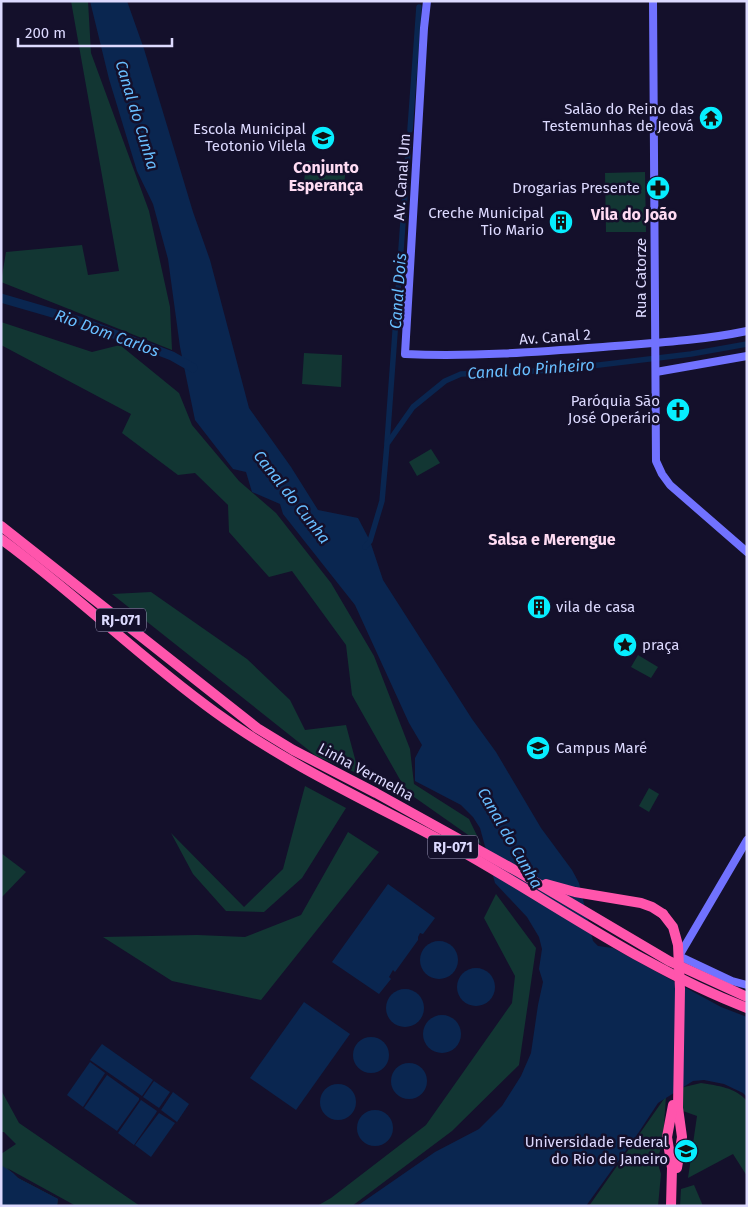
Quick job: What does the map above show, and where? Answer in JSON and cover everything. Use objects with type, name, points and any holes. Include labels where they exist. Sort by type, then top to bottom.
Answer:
[{"type":"highway","name":"Linha Vermelha","points":[[1,526],[239,716],[293,750],[376,793],[669,961],[747,997]]},
{"type":"highway","name":"Linha Vermelha","points":[[1,539],[193,696],[249,736],[347,792],[463,853],[653,965],[715,996],[747,1008]]},
{"type":"highway","points":[[1,547],[61,588]]},
{"type":"highway","points":[[520,874],[557,888],[636,902],[656,909],[666,918],[675,931],[678,945],[680,989],[678,1108],[682,1137],[671,1206]]},
{"type":"highway","points":[[676,1206],[667,1137],[672,1112],[675,989],[678,968]]},
{"type":"street","name":"Av. Canal Um","points":[[405,354],[427,1]]},
{"type":"street","name":"Rua Catorze","points":[[653,1],[655,456],[662,474],[672,486],[747,552]]},
{"type":"street","points":[[655,344],[687,341],[747,331]]},
{"type":"street","name":"Av. Canal 2","points":[[405,354],[486,355],[655,344]]},
{"type":"street","points":[[656,372],[747,356]]},
{"type":"street","points":[[747,840],[679,956],[732,981],[747,985]]},
{"type":"green space","points":[[71,1],[88,1],[91,53],[149,211],[170,307],[172,350],[1,282],[6,252],[82,245],[88,275],[119,271]]},
{"type":"green space","points":[[306,161],[346,164],[344,187],[304,184]]},
{"type":"green space","points":[[645,172],[646,232],[606,232],[605,173]]},
{"type":"green space","points":[[1,322],[92,352],[120,345],[179,393],[192,425],[239,481],[276,513],[331,583],[374,656],[410,749],[414,784],[469,819],[481,844],[407,792],[352,695],[346,645],[292,571],[269,577],[229,532],[228,505],[195,473],[178,475],[122,433],[131,414],[1,345]]},
{"type":"green space","points":[[304,353],[342,355],[341,387],[302,384]]},
{"type":"green space","points":[[431,449],[440,463],[417,476],[409,462]]},
{"type":"green space","points":[[151,592],[247,659],[290,700],[305,730],[346,725],[359,774],[316,756],[112,594]]},
{"type":"green space","points":[[638,655],[658,667],[651,678],[631,667]]},
{"type":"green space","points":[[305,786],[346,808],[302,878],[264,912],[226,911],[193,874],[171,833],[244,907],[283,869]]},
{"type":"green space","points":[[649,788],[659,794],[649,812],[639,806]]},
{"type":"green space","points":[[348,832],[379,852],[261,1000],[172,981],[103,937],[197,935],[245,937],[301,915]]},
{"type":"green space","points":[[1,853],[26,872],[1,898]]},
{"type":"green space","points":[[496,894],[536,948],[519,1065],[452,1131],[352,1206],[317,1206],[331,1198],[426,1125],[512,1003],[515,976],[484,918]]},
{"type":"green space","points":[[701,1083],[732,1090],[747,1101],[747,1176],[733,1154],[688,1178],[697,1116],[683,1111],[680,1088]]},
{"type":"green space","points":[[1,1090],[19,1123],[140,1206],[76,1206],[7,1168],[18,1178],[58,1199],[57,1206],[1,1206],[1,1154],[16,1144],[4,1132],[1,1132]]},
{"type":"green space","points":[[666,1096],[663,1141],[657,1161],[661,1174],[658,1206],[589,1206]]},
{"type":"green space","points":[[694,1185],[703,1206],[680,1206],[681,1189]]},
{"type":"water","name":"Canal do Cunha","points":[[90,1],[127,1],[144,49],[193,212],[210,260],[249,408],[291,467],[318,510],[358,518],[370,541],[383,580],[472,719],[496,752],[541,828],[572,870],[579,883],[593,941],[598,946],[613,948],[721,1007],[747,1017],[747,1097],[743,1093],[724,1084],[704,1080],[693,1081],[658,1103],[586,1206],[357,1206],[435,1152],[479,1129],[502,1106],[521,1076],[531,1053],[543,982],[539,969],[542,949],[539,937],[527,917],[495,883],[480,828],[473,817],[461,805],[415,781],[415,758],[422,745],[409,723],[355,605],[283,514],[280,504],[252,492],[246,472],[233,469],[195,420],[180,347],[168,259],[153,204],[137,171],[109,79]]},
{"type":"water","points":[[388,884],[435,918],[423,934],[420,933],[418,940],[395,972],[393,970],[389,977],[391,979],[379,994],[332,962]]},
{"type":"water","points":[[439,941],[452,947],[458,960],[452,973],[439,979],[426,973],[420,960],[426,947]]},
{"type":"water","points":[[476,968],[490,973],[495,987],[490,1001],[476,1006],[462,1001],[457,987],[462,973]]},
{"type":"water","points":[[405,989],[412,990],[418,995],[423,1001],[423,1015],[418,1021],[412,1026],[405,1027],[398,1026],[392,1021],[387,1015],[386,1008],[387,1001],[392,995],[398,990]]},
{"type":"water","points":[[304,1002],[350,1034],[296,1110],[250,1078]]},
{"type":"water","points":[[442,1015],[456,1020],[461,1034],[456,1048],[442,1053],[428,1048],[423,1034],[428,1020]]},
{"type":"water","points":[[371,1037],[378,1038],[384,1042],[388,1048],[388,1062],[384,1068],[378,1072],[371,1073],[364,1072],[358,1068],[354,1062],[353,1055],[354,1048],[358,1042],[364,1038]]},
{"type":"water","points":[[102,1044],[153,1080],[142,1096],[90,1060]]},
{"type":"water","points":[[90,1062],[105,1073],[83,1107],[67,1095]]},
{"type":"water","points":[[409,1063],[416,1064],[422,1068],[426,1074],[426,1088],[422,1094],[416,1098],[409,1099],[402,1098],[396,1094],[392,1088],[391,1081],[392,1074],[396,1068],[402,1064]]},
{"type":"water","points":[[107,1075],[139,1098],[117,1131],[84,1108]]},
{"type":"water","points":[[154,1081],[170,1092],[159,1108],[143,1097]]},
{"type":"water","points":[[338,1084],[345,1085],[351,1089],[355,1095],[355,1109],[351,1115],[345,1119],[338,1120],[331,1119],[325,1115],[321,1109],[320,1102],[321,1095],[325,1089],[331,1085]]},
{"type":"water","points":[[173,1092],[189,1104],[177,1122],[161,1110]]},
{"type":"water","points":[[141,1100],[157,1111],[134,1145],[118,1133]]},
{"type":"water","points":[[375,1110],[382,1111],[388,1115],[392,1121],[392,1135],[388,1141],[382,1145],[375,1146],[368,1145],[362,1141],[358,1135],[357,1128],[358,1121],[362,1115],[368,1111]]},
{"type":"water","points":[[159,1113],[175,1123],[151,1157],[135,1145]]},
{"type":"water","points":[[1,1165],[18,1178],[58,1199],[57,1206],[1,1206]]},
{"type":"waterway","name":"Canal Dois","points":[[410,130],[419,7]]},
{"type":"waterway","name":"Canal Dois","points":[[387,443],[409,139]]},
{"type":"waterway","name":"Rio Dom Carlos","points":[[1,298],[80,321],[172,356],[193,368]]},
{"type":"waterway","name":"Canal do Pinheiro","points":[[365,547],[370,541],[382,501],[387,444],[413,407],[445,381],[461,374],[557,370],[691,354],[747,344]]},
{"type":"place","name":"Salão do Reino das Testemunhas de Jeová","points":[[711,118]]},
{"type":"place","name":"Escola Municipal Teotonio Vilela","points":[[323,138]]},
{"type":"place","name":"Drogarias Presente","points":[[658,188]]},
{"type":"place","name":"Creche Municipal Tio Mario","points":[[561,222]]},
{"type":"place","name":"Paróquia São José Operário","points":[[678,410]]},
{"type":"place","name":"vila de casa","points":[[539,607]]},
{"type":"place","name":"praça","points":[[625,645]]},
{"type":"place","name":"Campus Maré","points":[[538,748]]},
{"type":"place","name":"Universidade Federal do Rio de Janeiro","points":[[686,1151]]},
{"type":"district","name":"Conjunto Esperança","points":[[326,176]]},
{"type":"district","name":"Vila do João","points":[[634,214]]},
{"type":"district","name":"Salsa e Merengue","points":[[552,539]]}]
